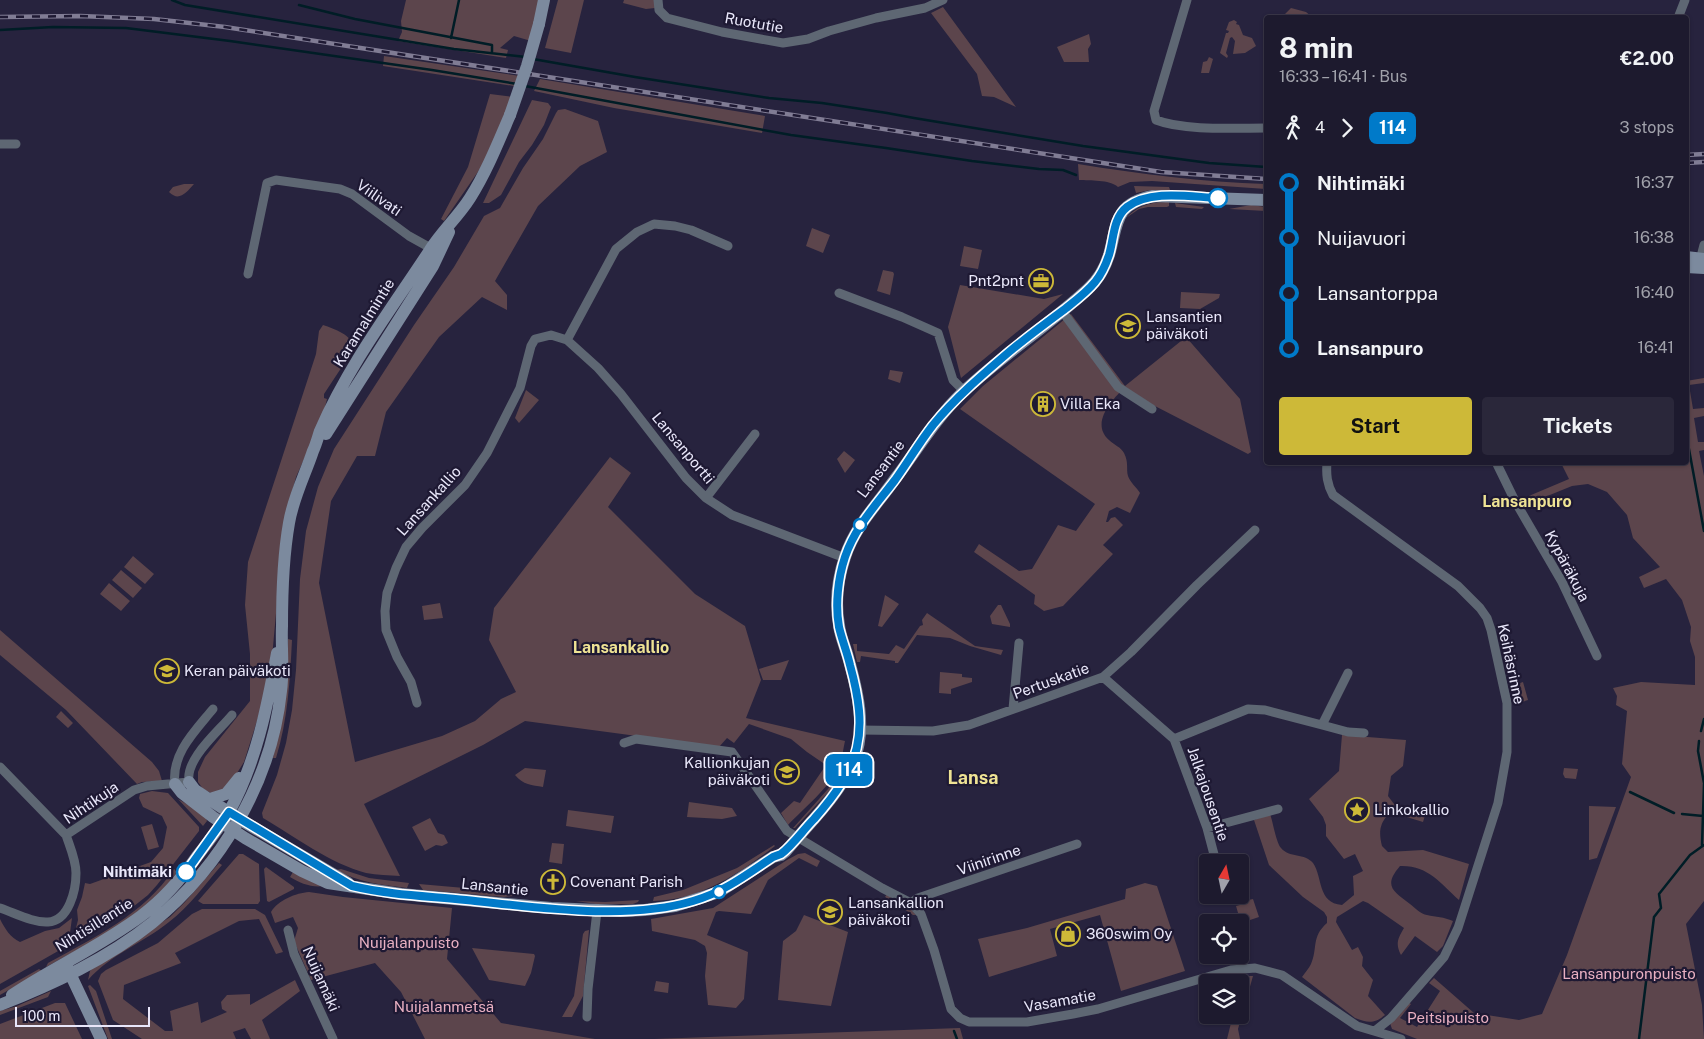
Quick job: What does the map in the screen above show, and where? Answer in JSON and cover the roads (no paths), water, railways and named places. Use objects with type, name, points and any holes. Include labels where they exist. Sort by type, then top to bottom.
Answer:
[{"type":"street","name":"Karamalmintie","points":[[230,818],[259,777],[275,734],[283,666],[284,562],[288,524],[293,503],[313,452],[345,406],[435,250],[470,199],[484,174],[510,115],[527,66],[544,0]]},
{"type":"street","name":"Ruotutie","points":[[658,0],[659,10],[667,18],[722,32],[783,44],[808,39],[876,18],[925,8],[943,0]]},
{"type":"street","points":[[1187,0],[1154,110],[1156,120],[1165,124],[1182,126],[1264,128]]},
{"type":"street","points":[[1679,15],[1685,0]]},
{"type":"street","points":[[0,144],[16,144]]},
{"type":"street","name":"Viilivati","points":[[248,274],[267,183],[276,180],[288,180],[340,189],[352,194],[409,236],[435,250]]},
{"type":"street","name":"Lansantie","points":[[233,830],[302,871],[328,883],[400,894],[551,908],[645,910],[675,906],[719,892],[773,857],[786,851],[834,796],[855,758],[860,730],[860,716],[856,687],[839,626],[838,592],[844,558],[851,540],[863,520],[932,426],[964,391],[1095,283],[1109,257],[1120,214],[1128,207],[1141,199],[1153,196],[1264,200]]},
{"type":"street","points":[[567,340],[616,249],[637,232],[654,224],[676,226],[691,230],[728,246]]},
{"type":"street","points":[[1699,264],[1704,245]]},
{"type":"street","points":[[840,292],[938,333],[953,380],[964,391]]},
{"type":"street","points":[[1062,311],[1118,387],[1152,409]]},
{"type":"street","name":"Lansanportti","points":[[551,335],[567,340],[598,368],[686,478],[706,498],[732,515],[844,558]]},
{"type":"street","name":"Lansankallio","points":[[417,703],[411,682],[396,658],[386,630],[385,611],[387,593],[396,568],[406,547],[422,528],[465,485],[486,453],[520,388],[531,346],[535,339],[551,335]]},
{"type":"street","points":[[706,498],[755,434]]},
{"type":"street","name":"Keihäsrinne","points":[[1327,465],[1328,487],[1333,495],[1458,586],[1480,608],[1486,618],[1493,638],[1507,703],[1508,752],[1498,803],[1458,928],[1444,956],[1391,1018],[1376,1030]]},
{"type":"street","name":"Kypäräkuja","points":[[1497,465],[1515,501],[1562,582],[1597,656]]},
{"type":"street","name":"Pertuskatie","points":[[860,730],[948,729],[968,725],[1103,677],[1255,530]]},
{"type":"street","name":"Karamalmintie","points":[[233,830],[230,818],[252,757],[268,702],[282,629]]},
{"type":"street","points":[[1013,710],[1019,643]]},
{"type":"street","points":[[1322,725],[1348,673]]},
{"type":"street","name":"Jalkajousentie","points":[[1103,677],[1174,739],[1207,828],[1214,854]]},
{"type":"street","points":[[174,784],[177,759],[185,745],[213,709]]},
{"type":"street","points":[[1174,739],[1248,709],[1265,710],[1348,732],[1364,733]]},
{"type":"street","points":[[189,782],[190,767],[196,757],[232,715]]},
{"type":"street","name":"Vasamatie","points":[[624,743],[636,738],[732,752],[787,831],[882,888],[911,903],[924,920],[951,1010],[960,1018],[969,1022],[1027,1022],[1047,1019],[1094,1010],[1232,970],[1255,968],[1282,975],[1357,1026],[1376,1030],[1401,1039]]},
{"type":"street","name":"Karamalmintie","points":[[210,799],[224,796],[232,788],[252,757]]},
{"type":"street","points":[[0,767],[66,835]]},
{"type":"street","name":"Lansantie","points":[[189,782],[195,790],[210,799],[230,818]]},
{"type":"street","name":"Nihtikuja","points":[[0,908],[39,922],[55,921],[67,909],[74,891],[76,872],[66,835],[134,790],[146,786],[189,782]]},
{"type":"street","name":"Lansantie","points":[[174,784],[182,793],[352,886]]},
{"type":"street","points":[[1207,828],[1278,809]]},
{"type":"street","name":"Nihtisillantie","points":[[0,1004],[65,962],[114,936],[143,915],[184,874],[230,818]]},
{"type":"street","name":"Nihtisillantie","points":[[0,1004],[46,987],[71,975],[129,939],[161,915],[197,877],[233,830]]},
{"type":"street","name":"Viinirinne","points":[[911,903],[918,898],[1077,844]]},
{"type":"street","points":[[587,1017],[588,989],[597,910]]},
{"type":"street","name":"Nuijamäki","points":[[288,930],[294,954],[332,1039]]},
{"type":"street","points":[[65,962],[101,1039]]},
{"type":"waterway","points":[[172,0],[185,5],[454,49],[526,57]]},
{"type":"waterway","points":[[451,38],[459,0]]},
{"type":"waterway","points":[[299,5],[355,19],[492,45],[492,52]]},
{"type":"waterway","points":[[0,30],[53,27],[126,28],[230,41],[517,84]]},
{"type":"waterway","points":[[533,59],[769,98],[822,103],[887,113],[1083,146],[1209,163],[1264,167]]},
{"type":"waterway","points":[[525,86],[791,135],[972,161],[1063,170],[1076,175]]},
{"type":"waterway","name":"Lansanpuro","points":[[1689,449],[1704,531]]},
{"type":"waterway","points":[[1701,731],[1704,719]]},
{"type":"waterway","points":[[1699,741],[1698,751],[1704,783]]},
{"type":"waterway","points":[[1702,845],[1704,784]]},
{"type":"waterway","points":[[1630,792],[1674,813]]},
{"type":"waterway","points":[[1682,814],[1703,816]]},
{"type":"waterway","points":[[1639,1039],[1654,917],[1661,908],[1659,894],[1690,855],[1704,845]]},
{"type":"waterway","points":[[954,1031],[957,1039]]},
{"type":"railway","points":[[0,17],[80,16],[154,19],[225,27],[1161,172],[1264,179]]},
{"type":"railway","points":[[1689,155],[1704,154]]},
{"type":"railway","points":[[1689,163],[1704,162]]},
{"type":"place","name":"Pnt2pnt","points":[[1041,281]]},
{"type":"place","name":"Lansantien päiväkoti","points":[[1128,326]]},
{"type":"place","name":"Villa Eka","points":[[1043,404]]},
{"type":"place","name":"Keran päiväkoti","points":[[167,671]]},
{"type":"place","name":"Kallionkujan päiväkoti","points":[[787,772]]},
{"type":"place","name":"Linkokallio","points":[[1357,810]]},
{"type":"place","name":"Nihtimäki","points":[[186,872]]},
{"type":"place","name":"Covenant Parish","points":[[553,882]]},
{"type":"place","name":"Lansankallion päiväkoti","points":[[830,912]]},
{"type":"place","name":"360swim Oy","points":[[1068,934]]},
{"type":"district","name":"Lansanpuro","points":[[1527,501]]},
{"type":"district","name":"Lansankallio","points":[[621,647]]},
{"type":"district","name":"Lansa","points":[[973,778]]},
{"type":"park label","name":"Nuijalanpuisto","points":[[409,943]]},
{"type":"park label","name":"Lansanpuronpuisto","points":[[1629,974]]},
{"type":"park label","name":"Nuijalanmetsä","points":[[444,1007]]},
{"type":"park label","name":"Peitsipuisto","points":[[1448,1018]]}]
